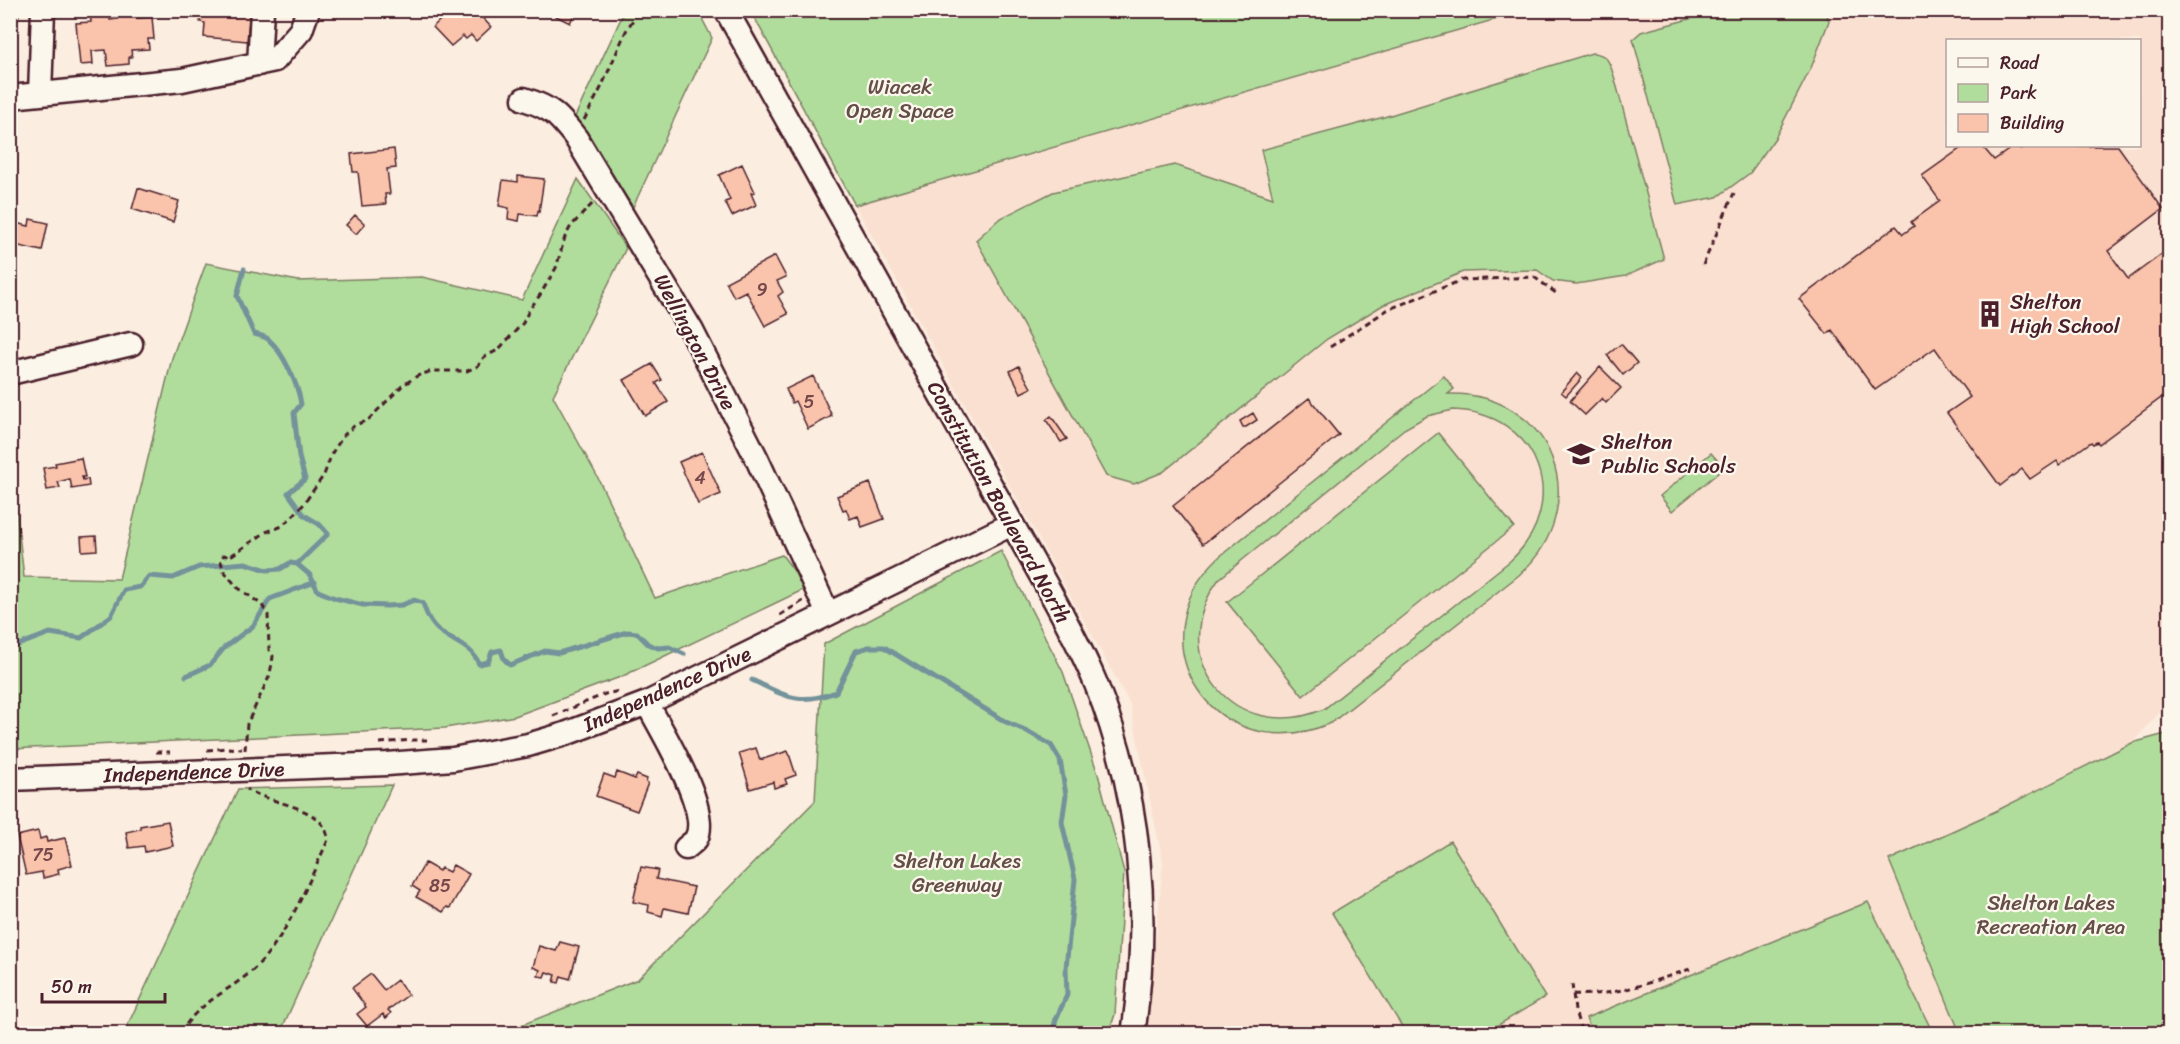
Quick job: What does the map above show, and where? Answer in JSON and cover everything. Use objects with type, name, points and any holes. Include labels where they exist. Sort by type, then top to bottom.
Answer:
[{"type":"street","points":[[40,94],[43,10]]},
{"type":"street","points":[[259,64],[262,10]]},
{"type":"street","points":[[10,97],[182,80],[276,60],[301,30],[308,10]]},
{"type":"street","name":"Constitution Boulevard North","points":[[726,10],[1084,657],[1111,725],[1126,775],[1134,817],[1142,897],[1141,968],[1133,1034]]},
{"type":"street","name":"Wellington Drive","points":[[524,99],[543,105],[558,116],[576,138],[692,331],[756,459],[828,614]]},
{"type":"street","points":[[10,373],[131,344]]},
{"type":"street","name":"Independence Drive","points":[[10,779],[241,759],[387,764],[453,759],[528,745],[565,734],[647,703],[1012,524]]},
{"type":"street","points":[[647,703],[687,777],[700,823],[696,839],[686,848]]},
{"type":"path","points":[[576,138],[626,31],[639,10]]},
{"type":"path","points":[[182,1034],[192,1017],[239,982],[270,951],[291,917],[328,840],[327,831],[319,820],[296,808],[249,790],[241,782],[241,759],[247,724],[268,677],[273,656],[269,650],[268,615],[262,605],[237,587],[224,571],[220,559],[224,555],[229,557],[243,549],[266,532],[280,527],[291,518],[324,475],[332,453],[344,435],[354,426],[369,419],[402,386],[417,376],[432,371],[467,371],[478,366],[484,357],[498,350],[523,323],[528,310],[548,283],[556,268],[565,237],[571,226],[607,188]]},
{"type":"path","points":[[1703,265],[1734,193]]},
{"type":"path","points":[[1330,347],[1387,310],[1462,280],[1534,276],[1556,292]]},
{"type":"path","points":[[770,621],[818,594]]},
{"type":"path","points":[[551,717],[605,694],[627,689]]},
{"type":"path","points":[[379,743],[429,740]]},
{"type":"path","points":[[200,751],[227,748],[241,759]]},
{"type":"path","points":[[153,753],[172,752]]},
{"type":"path","points":[[1573,994],[1610,993],[1638,987],[1690,969]]},
{"type":"path","points":[[1572,984],[1575,1011],[1582,1034]]},
{"type":"shaded area","name":"Shelton Public Schools","points":[[1494,11],[2169,11],[2169,702],[2132,743],[1996,811],[1889,860],[1960,1033],[1147,1033],[1163,862],[1130,704],[855,205],[1319,58]]},
{"type":"green space","points":[[1723,10],[1826,11],[1829,21],[1811,68],[1775,138],[1750,173],[1717,197],[1677,205],[1633,39],[1641,32]]},
{"type":"green space","points":[[623,11],[698,11],[712,38],[633,207],[574,119]]},
{"type":"green space","name":"Wiacek Open Space","points":[[751,11],[1524,11],[855,205]]},
{"type":"green space","points":[[1592,53],[1605,57],[1612,71],[1664,259],[1626,276],[1576,284],[1553,281],[1537,270],[1463,272],[1383,305],[1327,339],[1163,472],[1134,484],[1106,476],[976,240],[999,219],[1053,192],[1175,165],[1273,198],[1261,150],[1384,117]]},
{"type":"green space","points":[[578,179],[626,248],[553,396],[597,476],[655,598],[782,555],[807,588],[623,676],[515,716],[445,728],[11,749],[10,457],[24,577],[119,579],[172,358],[206,263],[298,281],[422,277],[522,300]]},
{"type":"green space","points":[[1444,376],[1454,389],[1448,394],[1484,398],[1514,411],[1537,432],[1552,458],[1558,487],[1555,517],[1542,547],[1519,575],[1331,723],[1289,733],[1252,730],[1221,714],[1198,690],[1185,660],[1182,626],[1193,591],[1219,557]],"holes":[[[1453,410],[1482,415],[1507,426],[1525,443],[1537,464],[1542,488],[1540,513],[1529,538],[1510,561],[1324,709],[1292,718],[1262,716],[1237,705],[1217,688],[1204,665],[1199,638],[1203,609],[1219,579],[1404,429],[1427,416]]]},
{"type":"green space","points":[[1438,433],[1514,527],[1303,696],[1227,602]]},
{"type":"green space","points":[[1711,453],[1724,468],[1672,511],[1660,496]]},
{"type":"green space","name":"Shelton Lakes Greenway","points":[[1001,551],[1063,672],[1098,774],[1124,872],[1115,1014],[1109,1033],[501,1033],[638,979],[815,801],[824,644]]},
{"type":"green space","name":"Shelton Lakes Recreation Area","points":[[2169,733],[2169,1033],[1960,1033],[1889,860],[1996,811],[2132,743]]},
{"type":"green space","points":[[392,785],[280,1033],[124,1033],[238,789]]},
{"type":"green space","points":[[1450,841],[1545,997],[1485,1033],[1406,1033],[1332,913]]},
{"type":"green space","points":[[1868,902],[1933,1033],[1593,1034],[1586,1018]]},
{"type":"building","points":[[90,10],[109,10],[110,20],[118,19],[117,10],[137,10],[137,18],[152,17],[154,39],[148,39],[149,49],[131,50],[132,57],[129,57],[129,64],[108,66],[106,50],[92,51],[93,64],[80,65],[76,23],[91,22]]},
{"type":"building","points":[[202,10],[250,10],[247,41],[204,37],[205,23],[200,22]]},
{"type":"building","points":[[450,10],[475,10],[491,27],[476,41],[471,35],[466,39],[463,36],[451,46],[433,27]]},
{"type":"building","points":[[553,10],[576,10],[570,23],[556,16],[557,13]]},
{"type":"building","points":[[10,12],[19,14],[14,33],[10,32]]},
{"type":"building","name":"Shelton High School","points":[[1963,147],[1983,147],[1994,160],[2013,147],[2020,149],[2023,147],[2119,147],[2163,209],[2108,251],[2128,279],[2170,248],[2170,384],[2165,387],[2167,390],[2165,395],[2099,444],[2091,442],[2059,465],[2057,461],[2030,479],[2022,469],[2000,486],[1947,413],[1970,397],[1935,348],[1875,390],[1832,330],[1827,334],[1799,299],[1896,226],[1903,234],[1914,226],[1911,222],[1940,201],[1922,176]]},
{"type":"building","points":[[394,149],[396,168],[387,169],[390,194],[385,194],[386,204],[362,206],[358,172],[353,172],[351,154]]},
{"type":"building","points":[[742,164],[755,192],[751,193],[756,205],[732,216],[725,202],[730,200],[719,175]]},
{"type":"building","points":[[518,176],[544,179],[537,216],[520,214],[519,221],[508,219],[509,208],[499,206],[503,180],[518,182]]},
{"type":"building","points":[[138,188],[179,201],[173,222],[132,209]]},
{"type":"building","points":[[355,215],[365,224],[356,234],[346,225]]},
{"type":"building","points":[[30,219],[48,223],[42,251],[10,244],[10,222],[29,226]]},
{"type":"building","points":[[775,256],[786,277],[777,281],[783,292],[778,296],[788,314],[765,326],[746,291],[734,297],[726,282]]},
{"type":"building","points":[[1621,344],[1637,363],[1623,375],[1607,355]]},
{"type":"building","points":[[652,364],[662,380],[656,383],[668,402],[645,416],[624,380]]},
{"type":"building","points":[[1019,366],[1031,388],[1021,393],[1010,371]]},
{"type":"building","points":[[1600,367],[1621,388],[1606,403],[1602,398],[1585,415],[1570,401]]},
{"type":"building","points":[[1577,373],[1582,378],[1566,396],[1561,392]]},
{"type":"building","points":[[813,376],[832,416],[808,429],[795,401],[792,403],[786,389]]},
{"type":"building","points":[[1309,398],[1339,435],[1203,544],[1173,506]]},
{"type":"building","points":[[1253,413],[1257,420],[1243,427],[1240,421]]},
{"type":"building","points":[[1051,416],[1067,439],[1061,442],[1046,420]]},
{"type":"building","points":[[702,452],[721,494],[698,504],[679,462]]},
{"type":"building","points":[[81,458],[85,477],[82,477],[83,480],[88,479],[89,486],[72,489],[70,479],[58,482],[60,488],[47,490],[43,468]]},
{"type":"building","points":[[870,483],[884,519],[862,527],[858,516],[850,519],[837,496]]},
{"type":"building","points":[[96,536],[97,550],[82,551],[81,537]]},
{"type":"building","points":[[756,748],[760,760],[788,751],[796,775],[785,779],[787,784],[774,788],[773,782],[750,789],[739,753]]},
{"type":"building","points":[[617,772],[635,779],[637,775],[647,779],[648,783],[637,811],[596,796],[604,774],[615,778]]},
{"type":"building","points":[[168,821],[173,846],[145,852],[144,846],[129,848],[126,832],[140,829],[140,826]]},
{"type":"building","points":[[38,831],[40,839],[46,837],[47,842],[65,838],[72,865],[58,869],[59,874],[43,878],[42,872],[26,875],[17,836]]},
{"type":"building","points":[[425,863],[439,871],[441,868],[449,872],[453,865],[469,874],[450,908],[447,907],[443,912],[416,897],[420,891],[412,886]]},
{"type":"building","points":[[641,867],[658,870],[656,879],[694,887],[688,913],[664,908],[662,916],[648,912],[649,905],[633,902]]},
{"type":"building","points":[[560,942],[579,947],[570,979],[561,976],[559,983],[554,982],[556,975],[546,972],[544,977],[538,976],[540,970],[533,967],[539,946],[556,951]]},
{"type":"building","points":[[371,974],[384,990],[397,980],[408,995],[388,1010],[391,1013],[386,1018],[383,1014],[367,1026],[357,1014],[366,1007],[352,988]]},
{"type":"waterway","points":[[244,269],[237,296],[254,334],[268,339],[284,360],[297,387],[301,404],[294,413],[299,457],[305,479],[288,493],[304,515],[319,524],[328,534],[297,564]]},
{"type":"waterway","points":[[10,648],[50,633],[81,638],[111,616],[124,590],[140,587],[149,576],[173,578],[199,567],[245,563],[267,570],[280,569],[290,563],[297,564],[310,575],[318,591],[335,598],[363,605],[402,605],[414,600],[423,603],[433,625],[469,650],[479,664],[488,662],[492,652],[501,650],[504,659],[510,665],[545,651],[559,653],[627,632],[637,633],[648,644],[658,648],[669,647],[684,654]]},
{"type":"waterway","points":[[186,676],[210,665],[225,647],[253,626],[270,599],[315,582]]},
{"type":"waterway","points":[[752,680],[792,697],[802,699],[823,696],[836,692],[856,651],[869,647],[884,647],[1006,722],[1051,745],[1060,760],[1066,795],[1062,822],[1075,879],[1066,968],[1067,995],[1052,1034]]},
{"type":"place","name":"Shelton High School","points":[[1990,314]]},
{"type":"place","name":"Shelton Public Schools","points":[[1581,454]]}]
